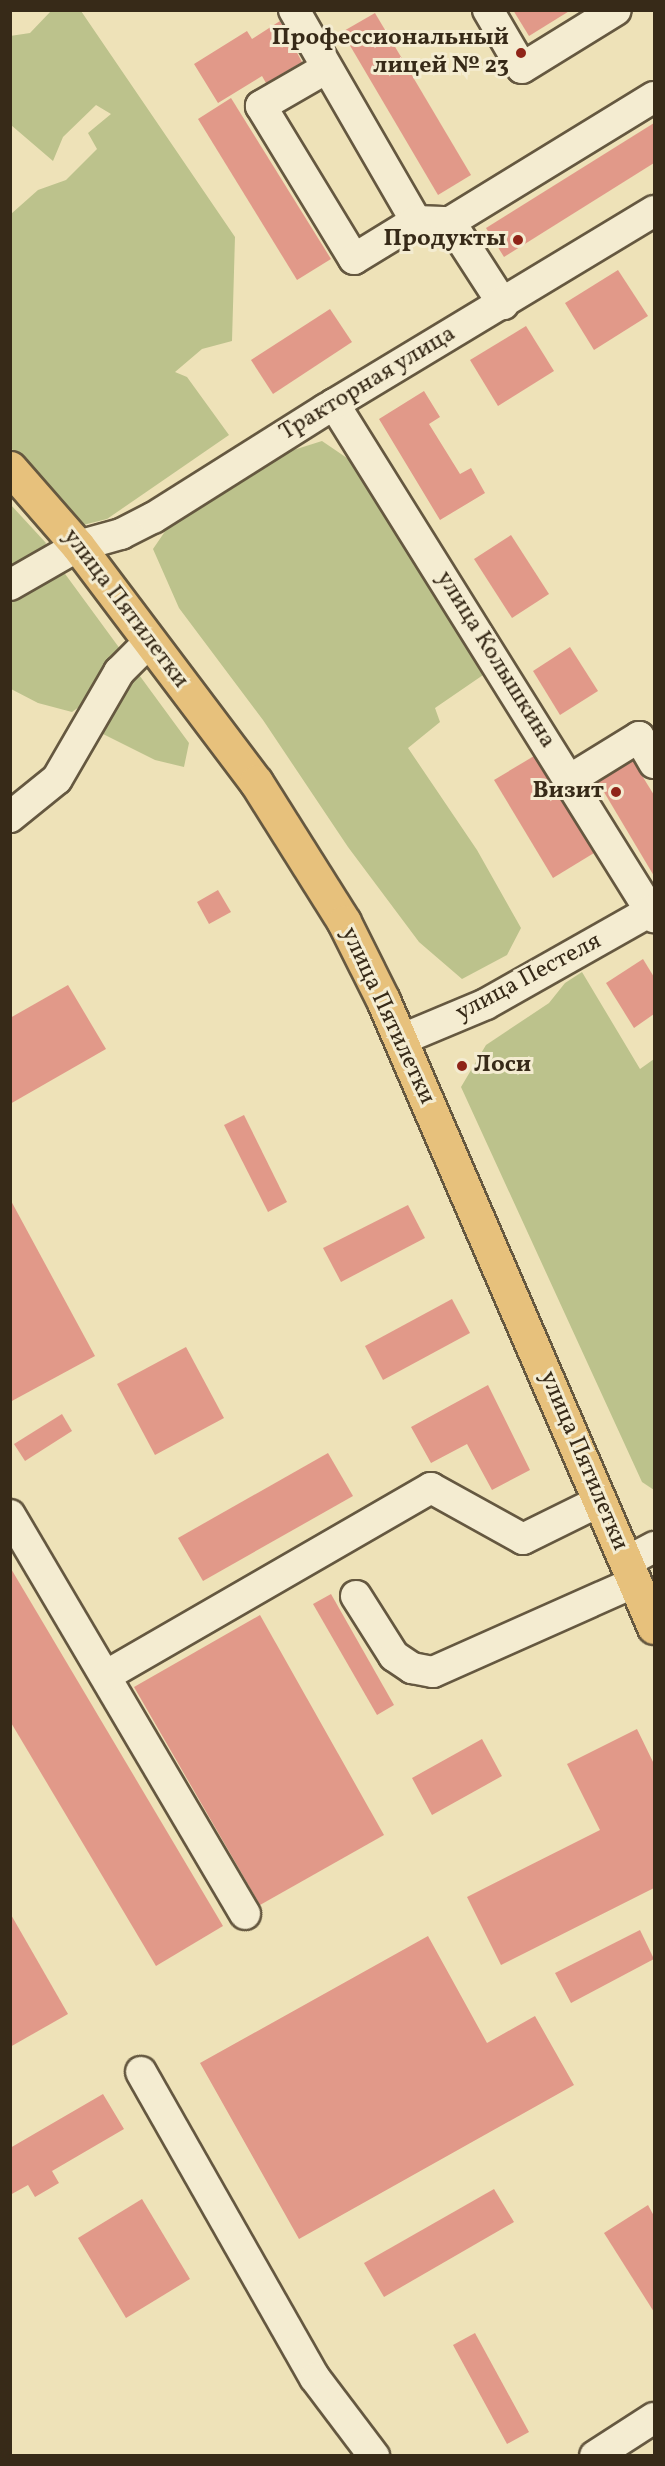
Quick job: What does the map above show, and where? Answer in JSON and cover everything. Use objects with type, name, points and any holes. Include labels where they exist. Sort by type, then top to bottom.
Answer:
[{"type":"main road","name":"улица Пятилетки","points":[[10,468],[78,546],[256,782],[310,864],[364,960],[600,1501],[639,1564],[654,1627]]},
{"type":"street","points":[[294,10],[325,69],[416,221]]},
{"type":"street","points":[[488,10],[522,68],[616,10]]},
{"type":"street","points":[[325,69],[261,106],[354,259],[416,221],[450,222],[654,97]]},
{"type":"street","name":"Тракторная улица","points":[[10,585],[78,546],[145,523],[334,404],[654,211]]},
{"type":"street","points":[[450,222],[503,304]]},
{"type":"street","name":"улица Колышкина","points":[[334,404],[653,912]]},
{"type":"street","points":[[10,817],[57,779],[118,672],[150,641]]},
{"type":"street","points":[[570,779],[639,737],[654,763]]},
{"type":"street","name":"улица Пестеля","points":[[400,1040],[486,1004],[653,912]]},
{"type":"street","points":[[107,1675],[431,1488],[523,1539],[600,1501]]},
{"type":"street","points":[[10,1515],[107,1675],[245,1914]]},
{"type":"street","points":[[356,1596],[394,1656],[412,1668],[433,1672],[639,1564]]},
{"type":"street","points":[[141,2072],[315,2378],[374,2456]]},
{"type":"street","points":[[595,2456],[654,2418]]},
{"type":"green space","points":[[51,11],[81,11],[235,237],[232,341],[202,349],[175,372],[187,377],[229,435],[107,519],[79,526],[11,448],[11,214],[38,190],[66,180],[97,149],[88,133],[111,114],[96,105],[63,137],[53,161],[11,125],[10,36],[30,33]]},
{"type":"green space","points":[[322,441],[369,473],[486,673],[435,708],[440,722],[408,748],[477,850],[521,928],[507,955],[462,979],[419,942],[348,847],[263,720],[179,608],[153,549],[168,527],[284,453]]},
{"type":"green space","points":[[10,504],[46,543],[40,555],[19,566],[11,565]]},
{"type":"green space","points":[[60,567],[189,743],[184,767],[155,760],[103,734],[101,711],[86,702],[72,712],[38,703],[11,689],[11,598]]},
{"type":"green space","points":[[582,972],[640,1069],[654,1059],[654,1490],[642,1482],[461,1087],[486,1045],[549,1003],[565,983]]},
{"type":"building","points":[[513,10],[571,10],[529,36]]},
{"type":"building","points":[[375,13],[471,175],[438,195],[342,32]]},
{"type":"building","points":[[280,21],[302,62],[266,83],[262,76],[218,103],[194,64],[247,31],[252,39]]},
{"type":"building","points":[[231,98],[331,259],[297,280],[198,119]]},
{"type":"building","points":[[654,123],[654,163],[504,257],[486,228]]},
{"type":"building","points":[[618,270],[648,316],[594,350],[565,303]]},
{"type":"building","points":[[330,309],[352,342],[273,394],[251,360]]},
{"type":"building","points":[[526,326],[554,371],[498,406],[470,360]]},
{"type":"building","points":[[424,391],[440,417],[429,424],[460,474],[471,468],[485,493],[440,520],[379,419]]},
{"type":"building","points":[[511,535],[549,594],[512,618],[474,559]]},
{"type":"building","points":[[570,647],[598,691],[560,715],[533,671]]},
{"type":"building","points":[[534,756],[594,853],[553,878],[494,780]]},
{"type":"building","points":[[633,761],[654,795],[654,876],[598,782]]},
{"type":"building","points":[[218,890],[231,912],[209,924],[197,902]]},
{"type":"building","points":[[643,959],[654,977],[654,1014],[634,1028],[606,983]]},
{"type":"building","points":[[68,985],[106,1049],[10,1104],[10,1018]]},
{"type":"building","points":[[244,1115],[287,1202],[268,1212],[224,1125]]},
{"type":"building","points":[[10,1199],[95,1356],[10,1402]]},
{"type":"building","points":[[408,1205],[425,1238],[341,1282],[323,1248]]},
{"type":"building","points":[[452,1299],[470,1333],[383,1380],[365,1346]]},
{"type":"building","points":[[186,1347],[224,1418],[155,1455],[117,1384]]},
{"type":"building","points":[[488,1385],[530,1470],[492,1490],[467,1444],[431,1463],[411,1427]]},
{"type":"building","points":[[62,1414],[72,1431],[25,1461],[14,1444]]},
{"type":"building","points":[[328,1453],[353,1496],[203,1581],[178,1538]]},
{"type":"building","points":[[10,1567],[223,1926],[156,1966],[10,1721]]},
{"type":"building","points":[[331,1594],[394,1705],[377,1715],[313,1604]]},
{"type":"building","points":[[260,1615],[384,1835],[260,1905],[134,1687]]},
{"type":"building","points":[[637,1729],[654,1764],[654,1888],[501,1965],[467,1897],[600,1830],[567,1764]]},
{"type":"building","points":[[482,1739],[502,1776],[432,1815],[412,1778]]},
{"type":"building","points":[[10,1913],[68,2014],[10,2047]]},
{"type":"building","points":[[640,1930],[654,1959],[571,2003],[555,1973]]},
{"type":"building","points":[[428,1936],[487,2043],[535,2016],[574,2085],[299,2239],[200,2063]]},
{"type":"building","points":[[103,2094],[124,2129],[52,2171],[59,2183],[35,2197],[28,2185],[10,2195],[10,2148]]},
{"type":"building","points":[[494,2189],[514,2222],[384,2297],[364,2263]]},
{"type":"building","points":[[142,2199],[190,2279],[126,2318],[78,2238]]},
{"type":"building","points":[[648,2205],[654,2216],[654,2312],[604,2233]]},
{"type":"building","points":[[475,2333],[529,2432],[507,2444],[453,2345]]},
{"type":"place","name":"Профессиональный лицей № 23","points":[[521,53]]},
{"type":"place","name":"Продукты","points":[[518,240]]},
{"type":"place","name":"Визит","points":[[616,792]]},
{"type":"place","name":"Лоси","points":[[462,1066]]}]
